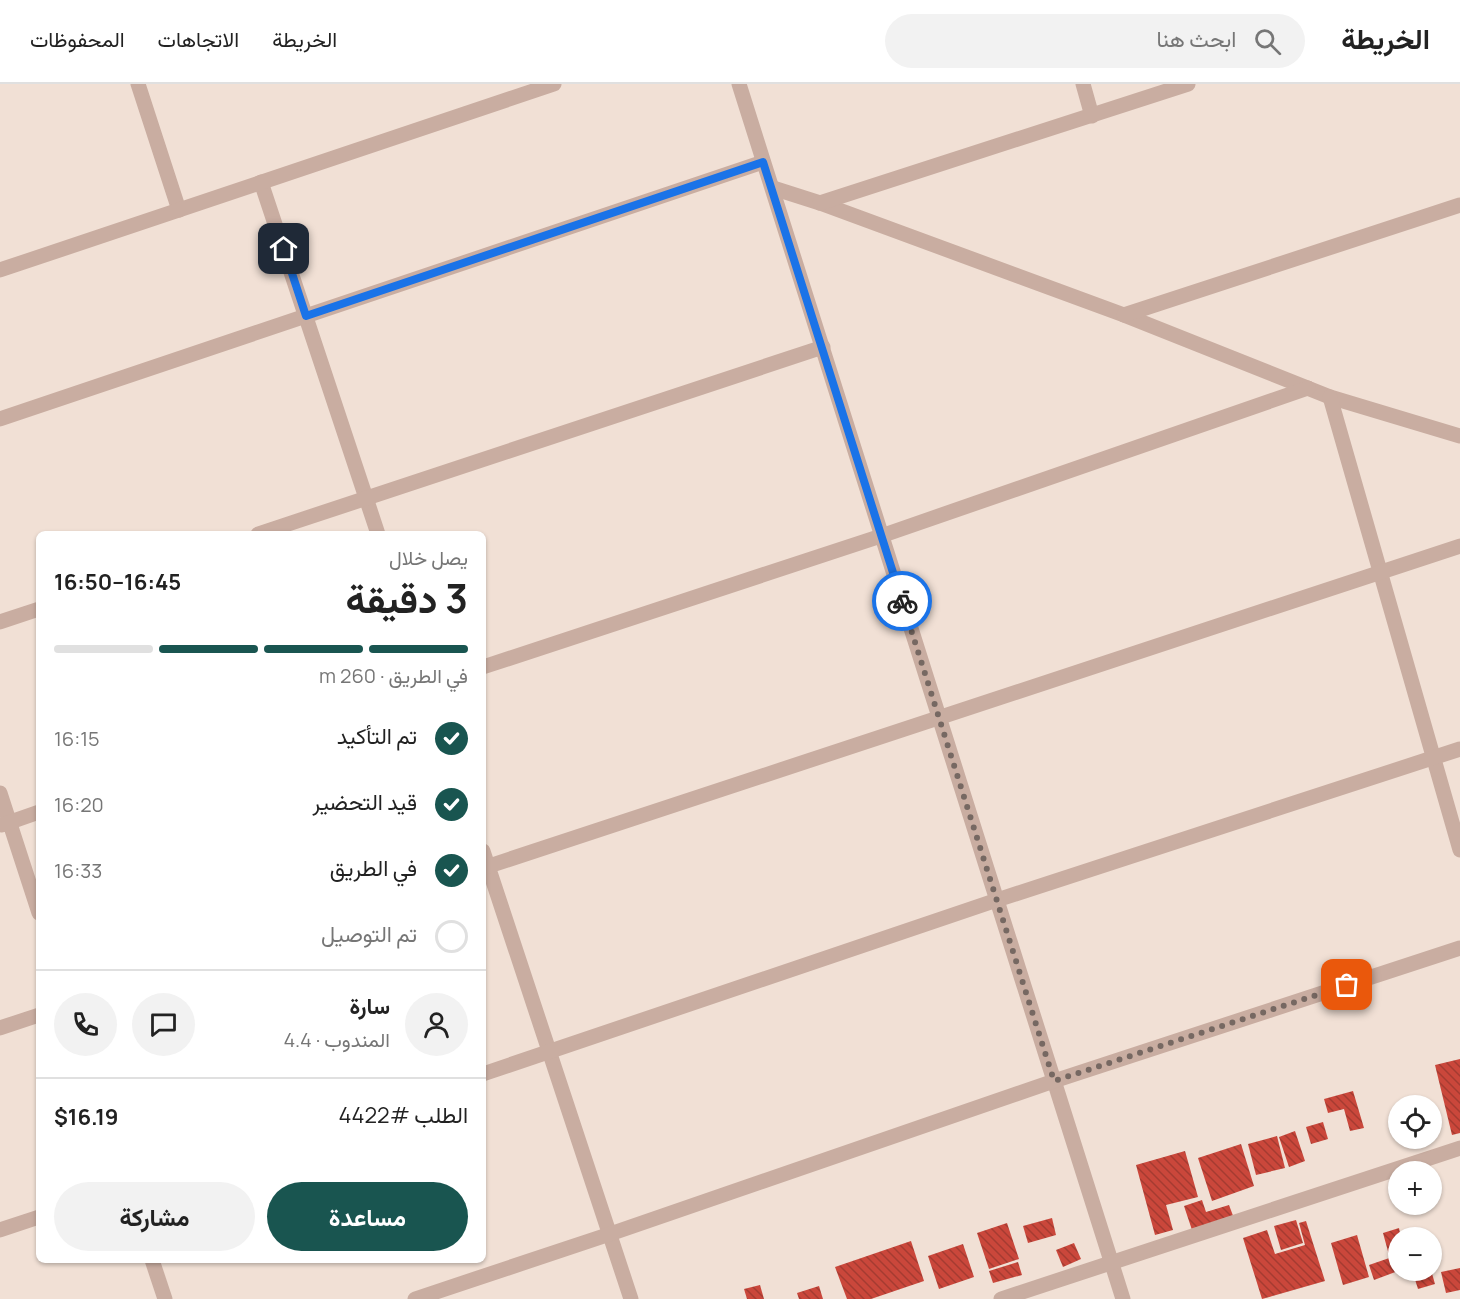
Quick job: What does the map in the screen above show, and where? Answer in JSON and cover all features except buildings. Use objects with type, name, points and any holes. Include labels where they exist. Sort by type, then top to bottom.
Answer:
[{"type":"street","points":[[138,84],[179,210]]},
{"type":"street","points":[[0,270],[554,84]]},
{"type":"street","points":[[739,84],[1123,1299]]},
{"type":"street","points":[[1083,84],[1092,116]]},
{"type":"street","points":[[820,203],[1188,84]]},
{"type":"street","points":[[0,419],[763,162]]},
{"type":"street","points":[[261,182],[377,531]]},
{"type":"street","points":[[773,188],[820,203],[1124,315],[1330,398],[1460,436]]},
{"type":"street","points":[[1124,315],[1460,204]]},
{"type":"street","points":[[267,531],[823,347]]},
{"type":"street","points":[[486,666],[881,536],[1308,388]]},
{"type":"street","points":[[1330,398],[1460,850]]},
{"type":"street","points":[[486,867],[1460,546]]},
{"type":"street","points":[[0,622],[36,610]]},
{"type":"street","points":[[486,1073],[997,900],[1460,749]]},
{"type":"street","points":[[0,793],[5,824],[36,905]]},
{"type":"street","points":[[5,824],[36,814]]},
{"type":"street","points":[[486,870],[631,1299]]},
{"type":"street","points":[[415,1299],[1054,1081],[1460,948]]},
{"type":"street","points":[[0,1028],[36,1016]]},
{"type":"street","points":[[1001,1299],[1460,1148]]},
{"type":"street","points":[[0,1230],[36,1219]]},
{"type":"street","points":[[153,1263],[165,1299]]},
{"type":"way so far","points":[[902,601],[1054,1081],[1347,985]]},
{"type":"route","points":[[284,249],[306,316],[763,162],[902,601]]}]
